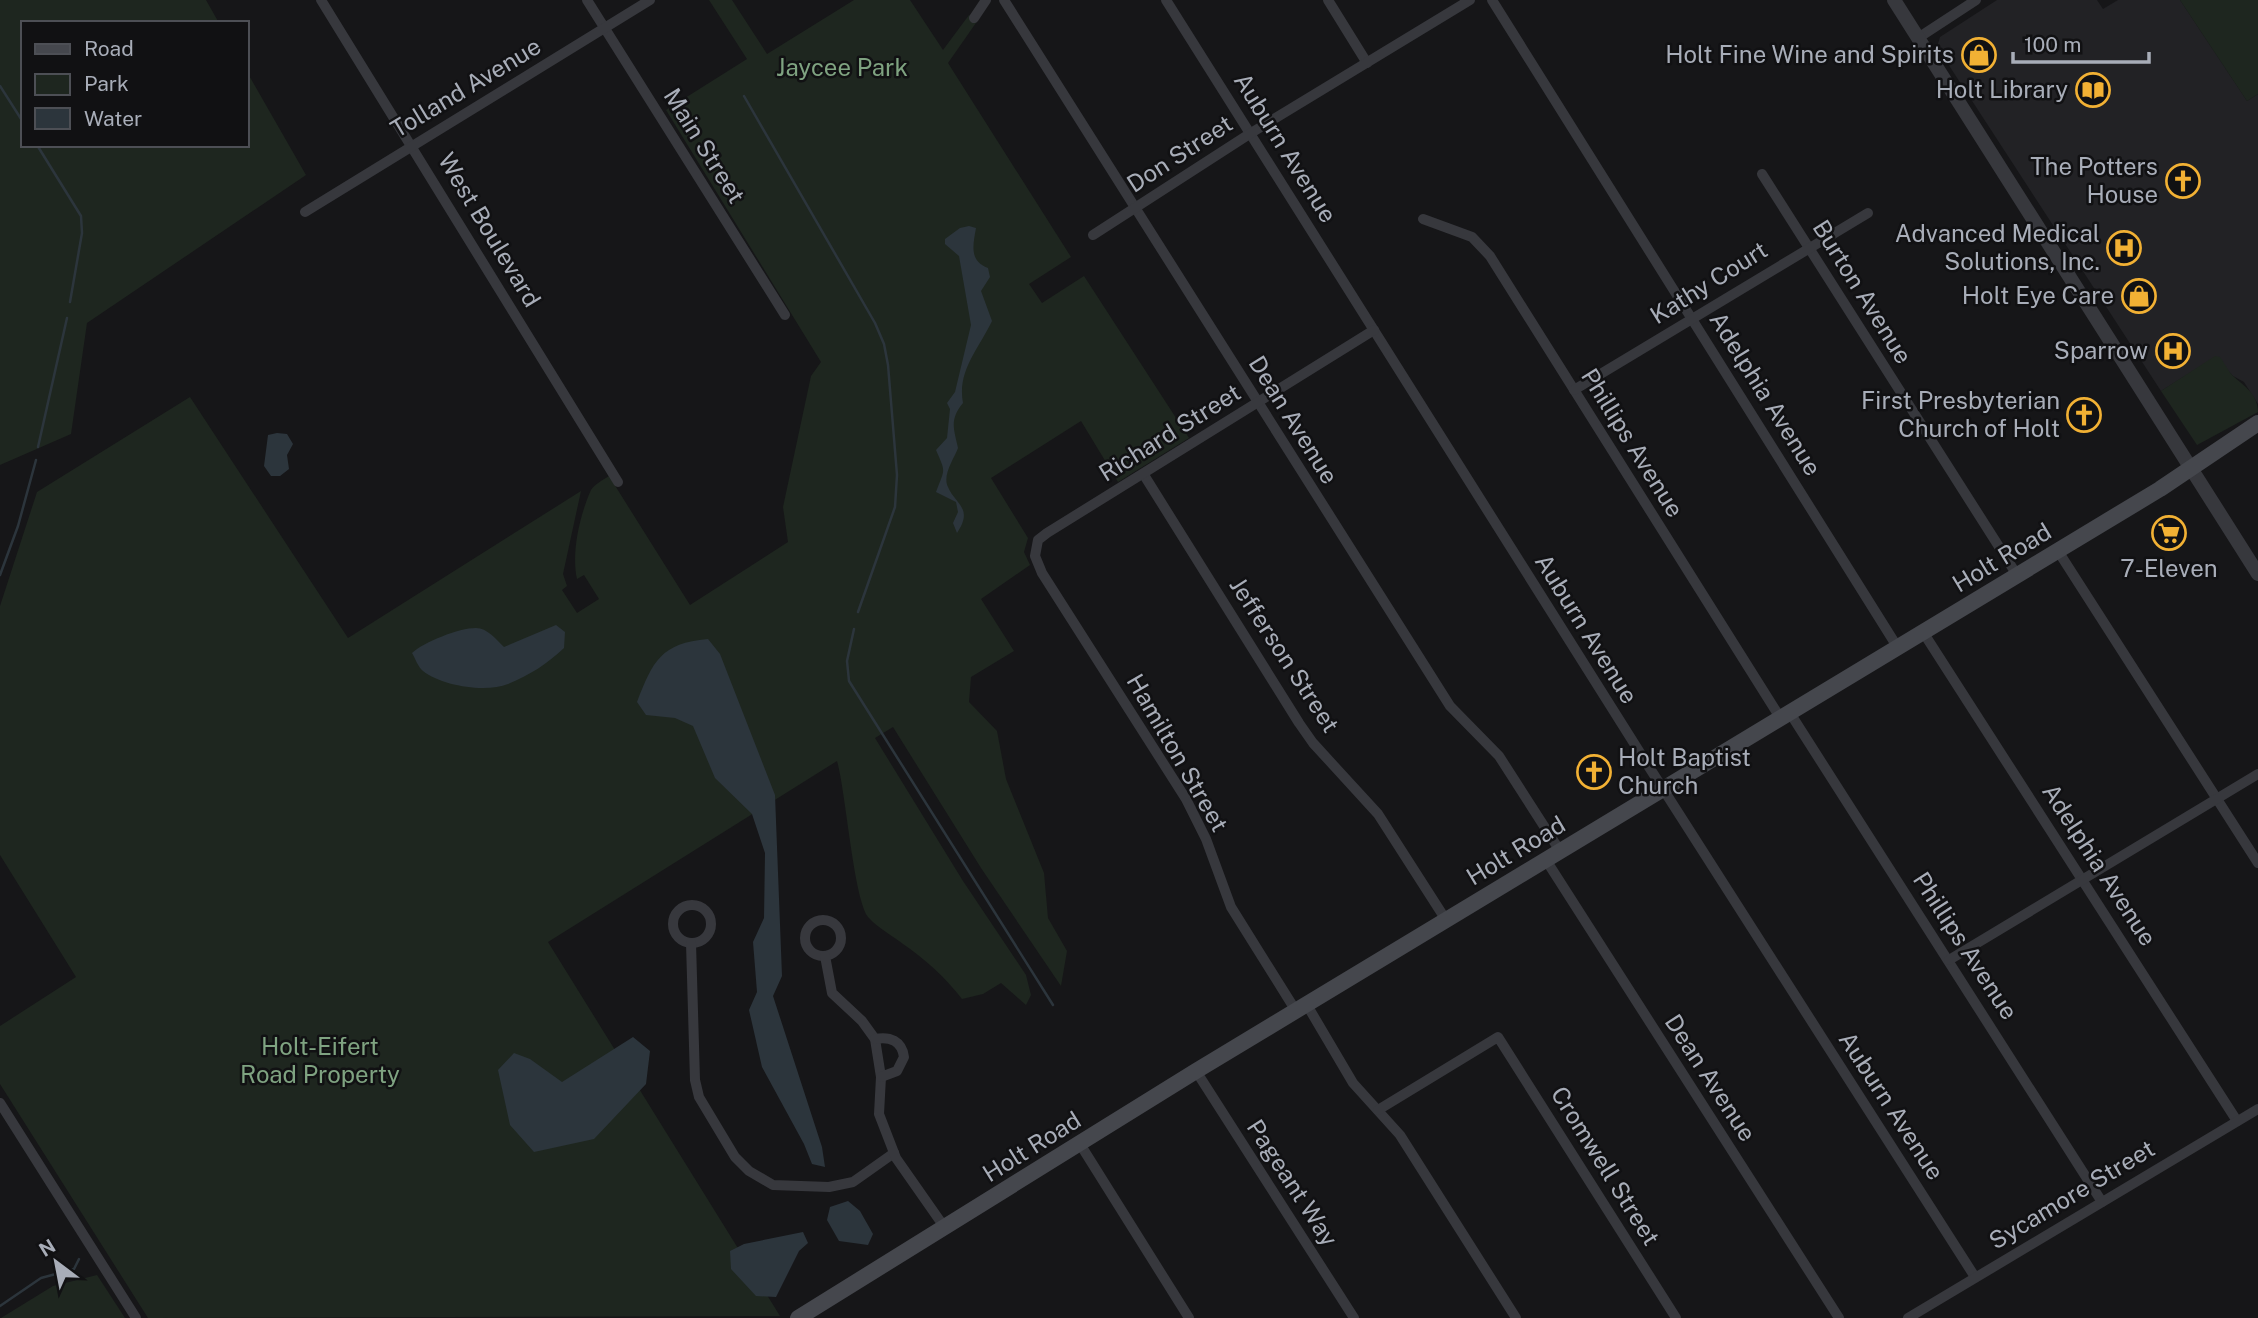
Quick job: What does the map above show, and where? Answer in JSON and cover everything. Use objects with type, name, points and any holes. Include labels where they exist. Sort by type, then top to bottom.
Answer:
[{"type":"main road","name":"Holt Road","points":[[798,1318],[1196,1071],[2191,470],[2258,423]]},
{"type":"street","name":"West Boulevard","points":[[321,0],[618,482]]},
{"type":"street","name":"Main Street","points":[[587,0],[785,315]]},
{"type":"street","name":"Tolland Avenue","points":[[304,212],[650,0]]},
{"type":"street","points":[[974,18],[986,0]]},
{"type":"street","name":"Dean Avenue","points":[[1004,0],[1450,706],[1499,756],[1560,851]]},
{"type":"street","name":"Auburn Avenue","points":[[1166,0],[1663,789],[1975,1277]]},
{"type":"street","points":[[1328,0],[1367,63]]},
{"type":"street","name":"Don Street","points":[[1093,235],[1251,132],[1470,0]]},
{"type":"street","name":"Adelphia Avenue","points":[[1492,0],[1638,237],[1693,318],[1898,648]]},
{"type":"street","points":[[1894,0],[2258,574]]},
{"type":"street","points":[[1918,38],[1976,0]]},
{"type":"street","name":"Burton Avenue","points":[[1762,174],[2017,575]]},
{"type":"street","name":"Kathy Court","points":[[1574,390],[1868,213]]},
{"type":"street","name":"Phillips Avenue","points":[[1423,219],[1472,237],[1481,245],[1786,716],[1949,960],[2102,1202]]},
{"type":"street","name":"Richard Street","points":[[1035,556],[1038,540],[1047,533],[1374,330]]},
{"type":"street","name":"Jefferson Street","points":[[1144,475],[1299,723],[1313,743],[1378,814],[1446,920]]},
{"type":"street","points":[[2058,551],[2258,863]]},
{"type":"street","name":"Hamilton Street","points":[[1035,556],[1042,573],[1186,799],[1206,839],[1231,907],[1353,1083],[1400,1135],[1516,1318]]},
{"type":"street","name":"Adelphia Avenue","points":[[1923,632],[2237,1121]]},
{"type":"street","points":[[1949,960],[2258,774]]},
{"type":"street","name":"Dean Avenue","points":[[1546,860],[1839,1318]]},
{"type":"street","points":[[691,943],[695,1080],[699,1097],[735,1157],[749,1171],[773,1185],[829,1187],[853,1182],[894,1153]]},
{"type":"street","points":[[825,956],[832,993],[862,1021],[875,1039],[881,1077],[879,1114],[894,1153],[945,1228]]},
{"type":"street","name":"Cromwell Street","points":[[1378,1110],[1498,1037],[1676,1318]]},
{"type":"street","points":[[875,1039],[891,1038],[903,1049],[904,1057],[897,1071],[881,1077]]},
{"type":"street","name":"Pageant Way","points":[[1196,1071],[1354,1318]]},
{"type":"street","points":[[0,1103],[136,1318]]},
{"type":"street","name":"Sycamore Street","points":[[1908,1318],[2258,1109]]},
{"type":"street","points":[[1080,1144],[1189,1318]]},
{"type":"shaded area","points":[[1997,0],[2097,0],[2103,9],[2118,0],[2180,0],[2247,101],[2258,94],[2258,404],[2244,382],[2233,376],[2215,357],[2161,391],[1937,47],[1940,37]]},
{"type":"green space","points":[[0,0],[206,0],[218,21],[21,21],[21,147],[248,147],[248,74],[306,175],[87,323],[71,434],[0,465]]},
{"type":"green space","name":"Holt-Eifert Road Property","points":[[709,0],[732,0],[767,54],[854,0],[910,0],[943,50],[969,15],[978,20],[948,63],[1071,257],[1029,284],[1042,303],[1084,276],[1189,438],[1118,482],[1081,421],[991,478],[1028,538],[1024,552],[1030,565],[981,599],[1014,651],[971,677],[969,702],[997,731],[1006,779],[1044,873],[1048,918],[1067,951],[1061,986],[981,868],[893,727],[875,738],[963,881],[1026,975],[1031,995],[1026,1005],[1001,983],[983,994],[962,999],[927,962],[869,918],[859,891],[837,761],[548,942],[780,1316],[148,1318],[0,1084],[0,1026],[76,977],[0,855],[0,606],[37,492],[190,397],[348,638],[581,491],[563,574],[567,586],[562,590],[577,613],[599,599],[584,575],[577,579],[575,558],[580,522],[591,490],[609,476],[690,605],[788,542],[783,507],[811,376],[821,362],[666,110],[747,59]]},
{"type":"green space","points":[[2180,0],[2258,0],[2258,94],[2247,101]]},
{"type":"green space","points":[[2215,356],[2220,357],[2231,374],[2253,395],[2258,412],[2197,445],[2161,391]]},
{"type":"green space","points":[[97,1275],[125,1318],[1,1318],[53,1286]]},
{"type":"water","points":[[960,228],[976,228],[973,246],[975,257],[988,268],[990,277],[981,291],[992,321],[966,371],[962,391],[963,403],[954,420],[958,448],[946,477],[951,493],[963,512],[962,525],[957,533],[953,523],[958,512],[956,502],[936,492],[943,471],[936,450],[947,438],[950,409],[947,403],[955,392],[971,325],[959,256],[945,244],[945,239]]},
{"type":"water","points":[[287,434],[293,444],[287,455],[289,469],[280,476],[271,476],[264,466],[268,435]]},
{"type":"water","points":[[556,625],[565,632],[564,648],[531,673],[499,687],[464,687],[441,681],[423,671],[412,653],[433,640],[469,629],[484,630],[504,647]]},
{"type":"water","points":[[708,639],[720,654],[775,795],[782,976],[773,996],[822,1147],[825,1167],[812,1164],[762,1067],[749,1010],[757,992],[753,942],[764,918],[765,853],[752,814],[715,778],[693,726],[675,718],[646,715],[637,702],[648,675],[661,657],[679,645]]},
{"type":"water","points":[[633,1037],[650,1051],[646,1084],[594,1139],[534,1152],[510,1125],[498,1070],[514,1053],[530,1059],[562,1082]]},
{"type":"water","points":[[848,1201],[860,1211],[873,1234],[868,1245],[839,1241],[827,1220],[830,1207]]},
{"type":"water","points":[[803,1232],[808,1243],[799,1251],[776,1297],[756,1296],[731,1269],[730,1251],[744,1244]]},
{"type":"waterway","points":[[0,86],[21,119]]},
{"type":"waterway","points":[[744,96],[875,323],[884,344],[897,475],[895,507],[858,612]]},
{"type":"waterway","points":[[38,147],[81,216],[82,233],[70,302]]},
{"type":"waterway","points":[[38,447],[67,318]]},
{"type":"waterway","points":[[0,575],[18,526],[36,460]]},
{"type":"waterway","points":[[854,629],[847,661],[849,681],[1053,1005]]},
{"type":"waterway","points":[[0,1306],[41,1278],[74,1269],[79,1259]]},
{"type":"place","name":"Holt Fine Wine and Spirits","points":[[1979,55]]},
{"type":"place","name":"Holt Library","points":[[2093,90]]},
{"type":"place","name":"The Potters House","points":[[2183,181]]},
{"type":"place","name":"Advanced Medical Solutions, Inc.","points":[[2124,248]]},
{"type":"place","name":"Holt Eye Care","points":[[2139,296]]},
{"type":"place","name":"Sparrow","points":[[2173,351]]},
{"type":"place","name":"First Presbyterian Church of Holt","points":[[2084,415]]},
{"type":"place","name":"7-Eleven","points":[[2169,533]]},
{"type":"place","name":"Holt Baptist Church","points":[[1594,772]]},
{"type":"park label","name":"Jaycee Park","points":[[842,68]]}]
